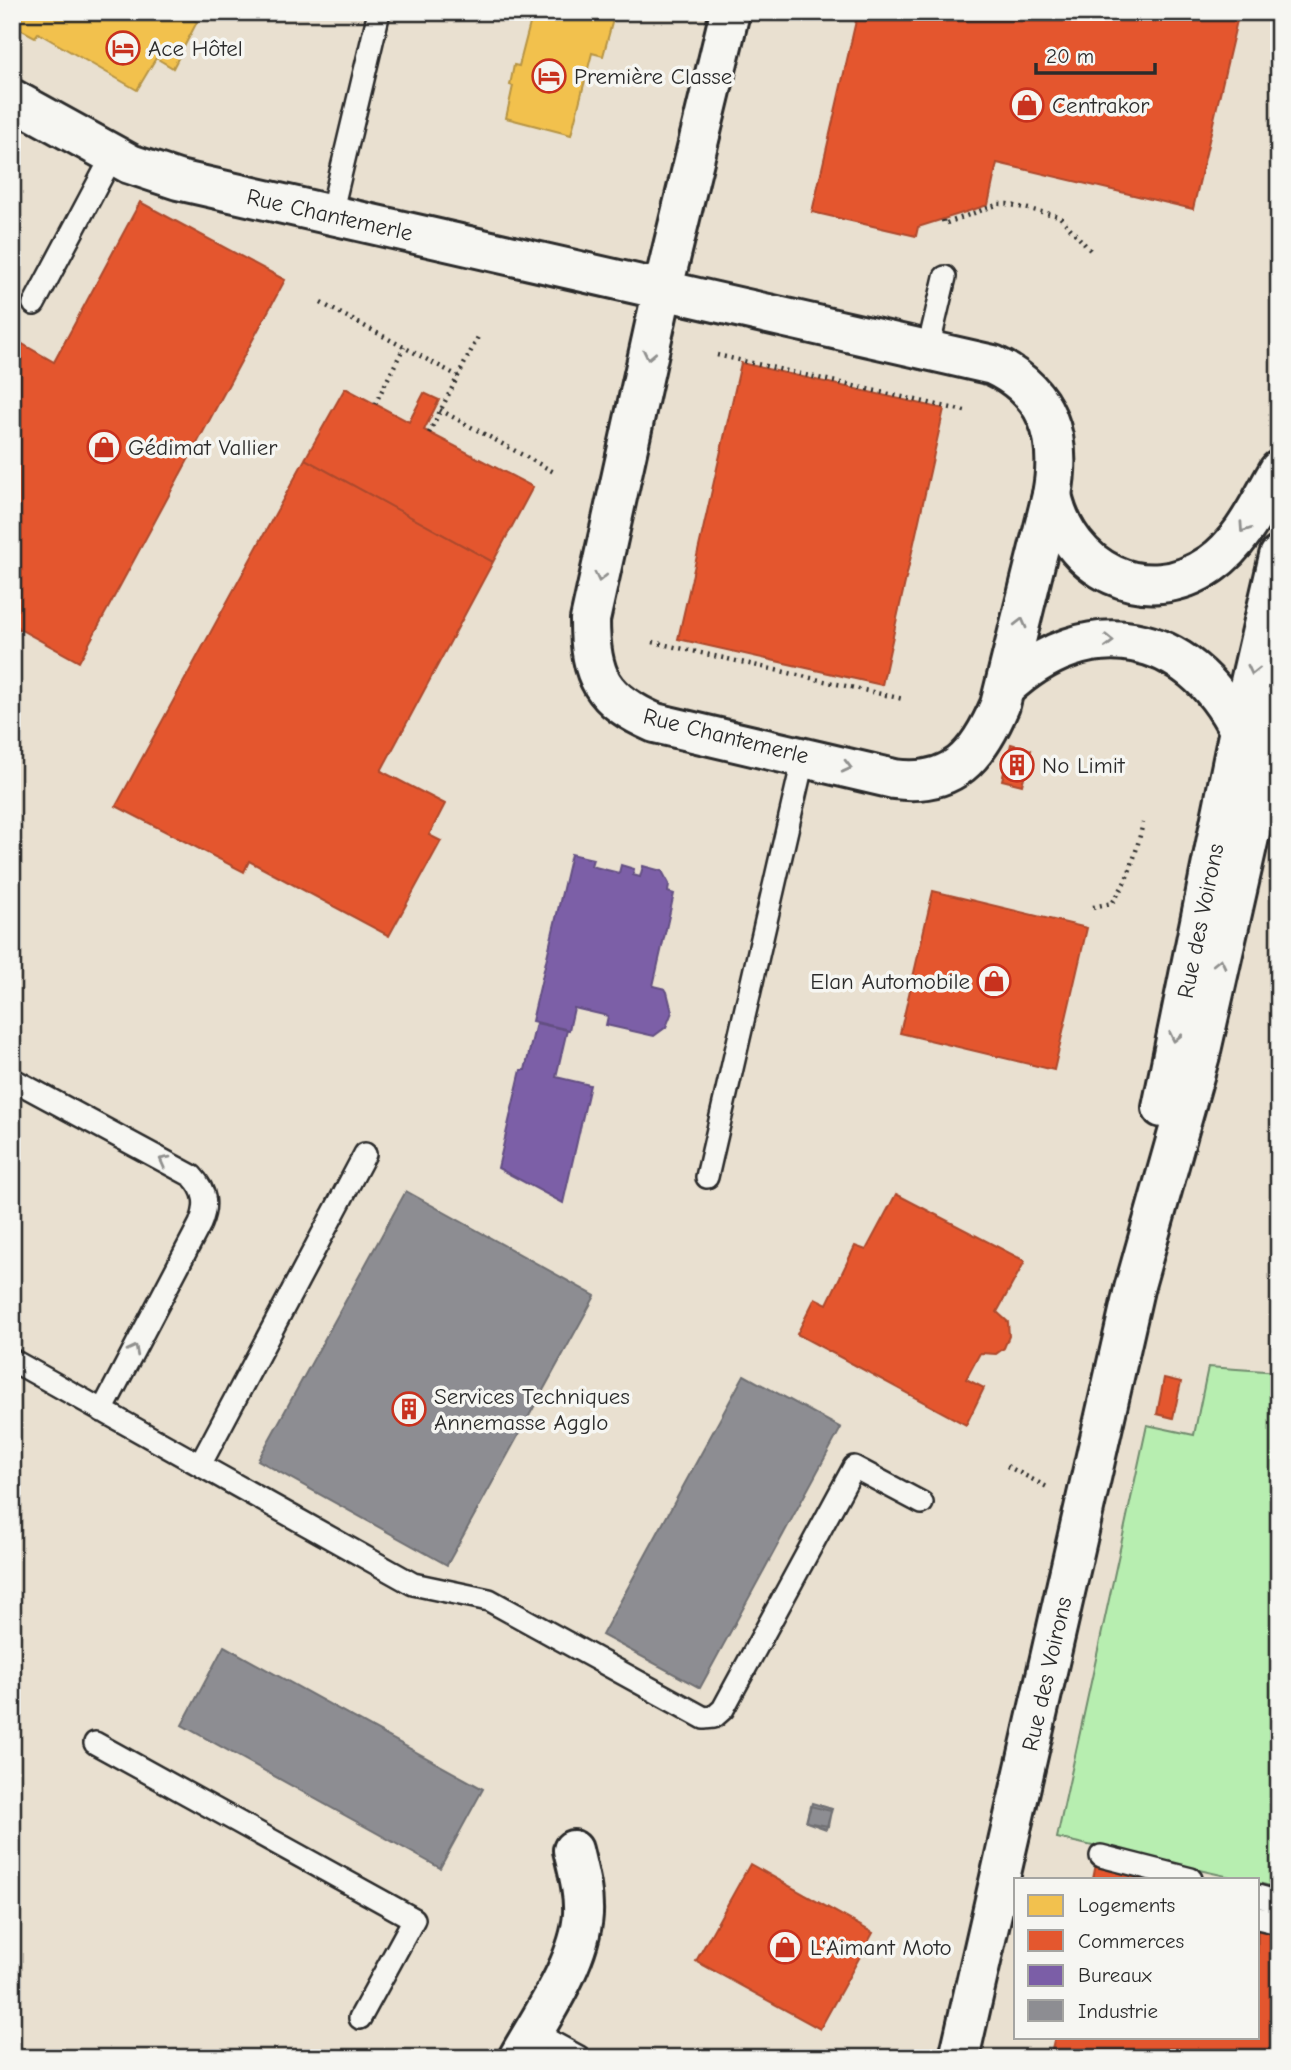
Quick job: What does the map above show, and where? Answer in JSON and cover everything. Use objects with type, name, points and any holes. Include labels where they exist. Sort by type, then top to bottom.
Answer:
[{"type":"street","name":"Rue Chantemerle","points":[[12,99],[130,164],[178,180],[663,288],[928,349],[993,365],[1021,380],[1044,411],[1054,438],[1056,473],[1052,495],[1000,705],[984,738],[962,765],[939,778],[914,782],[894,779],[655,723],[612,697],[600,681],[593,664],[590,620],[663,288],[730,12]]},
{"type":"street","name":"Rue Chantemerle","points":[[1052,495],[1062,527],[1081,555],[1109,574],[1125,580],[1158,583],[1191,576],[1212,564],[1231,547],[1245,529],[1279,470]]},
{"type":"street","name":"Rue des Voirons","points":[[1134,1289],[1172,1052],[1239,730],[1279,556]]},
{"type":"street","name":"Rue Chantemerle","points":[[1005,688],[1036,661],[1054,652],[1093,641],[1134,643],[1173,656],[1194,670],[1220,697],[1239,730]]},
{"type":"street","name":"Rue des Voirons","points":[[959,2058],[1134,1289],[1200,1055],[1279,704]]},
{"type":"street","points":[[526,2045],[564,1976],[583,1916],[582,1885],[573,1850]]},
{"type":"lane","points":[[331,214],[379,12]]},
{"type":"lane","points":[[34,304],[113,155]]},
{"type":"lane","points":[[928,349],[944,277]]},
{"type":"lane","points":[[708,1177],[804,756]]},
{"type":"lane","points":[[12,1080],[192,1176],[204,1191],[206,1203],[200,1224],[102,1411]]},
{"type":"lane","points":[[200,1465],[365,1154]]},
{"type":"lane","points":[[12,1360],[413,1584],[489,1600],[698,1715],[709,1718],[723,1709],[854,1467],[922,1503]]},
{"type":"lane","points":[[94,1743],[414,1919],[360,2018]]},
{"type":"lane","points":[[1101,1856],[1187,1878]]},
{"type":"lane","points":[[1260,1897],[1279,1902]]},
{"type":"lane","points":[[1260,1918],[1279,1923]]},
{"type":"lane","points":[[526,2045],[579,2057]]},
{"type":"path","points":[[943,220],[944,224],[1003,204],[1059,216],[1090,250]]},
{"type":"path","points":[[321,303],[458,376]]},
{"type":"path","points":[[429,433],[479,335]]},
{"type":"path","points":[[375,404],[404,347]]},
{"type":"path","points":[[717,355],[969,412]]},
{"type":"path","points":[[440,411],[554,472]]},
{"type":"path","points":[[653,642],[903,699]]},
{"type":"path","points":[[1093,907],[1112,902],[1123,888],[1143,823]]},
{"type":"green space","points":[[1208,1367],[1279,1372],[1279,1888],[1260,1883],[1260,1878],[1235,1878],[1057,1838],[1147,1425],[1194,1435]]},
{"type":"building: Logements","name":"Ace Hôtel","points":[[12,12],[179,12],[197,22],[173,68],[156,58],[137,90],[38,33],[35,37],[12,25]]},
{"type":"building: Logements","name":"Première Classe","points":[[533,12],[615,12],[603,56],[592,53],[571,135],[506,118],[513,86],[510,85],[514,65],[519,66]]},
{"type":"building: Commerces","name":"Centrakor","points":[[858,12],[1239,12],[1193,209],[997,163],[988,205],[918,227],[916,236],[812,212]]},
{"type":"building: Commerces","name":"Gédimat Vallier","points":[[140,202],[285,280],[79,662],[12,625],[12,338],[54,362]]},
{"type":"building: Commerces","points":[[741,363],[944,409],[882,685],[678,639]]},
{"type":"building: Commerces","points":[[345,388],[409,422],[424,393],[439,400],[424,430],[533,487],[493,562],[305,459]]},
{"type":"building: Commerces","points":[[305,459],[493,562],[381,771],[445,804],[429,835],[441,841],[389,936],[249,861],[244,872],[116,806]]},
{"type":"building: Commerces","name":"No Limit","points":[[1011,744],[1031,750],[1022,785],[1002,780]]},
{"type":"building: Commerces","name":"Elan Automobile","points":[[933,891],[1087,928],[1054,1070],[900,1033]]},
{"type":"building: Commerces","points":[[896,1194],[1025,1261],[997,1312],[1008,1322],[1009,1336],[1004,1348],[996,1354],[980,1353],[966,1379],[984,1388],[966,1425],[797,1334],[815,1298],[827,1304],[855,1246],[866,1250]]},
{"type":"building: Commerces","points":[[1164,1378],[1181,1382],[1173,1418],[1157,1414]]},
{"type":"building: Commerces","name":"L'Aimant Moto","points":[[750,1864],[873,1933],[820,2029],[696,1961]]},
{"type":"building: Commerces","points":[[1096,1864],[1158,1878],[1093,1878]]},
{"type":"building: Commerces","points":[[1260,1926],[1279,1931],[1279,2058],[1050,2058],[1055,2038],[1260,2038]]},
{"type":"building: Bureaux","points":[[571,854],[593,859],[591,866],[619,873],[621,865],[634,869],[633,875],[640,877],[643,866],[662,871],[669,884],[668,892],[674,894],[653,986],[665,989],[672,1012],[666,1027],[654,1036],[606,1025],[608,1016],[574,1008],[569,1030],[532,1021]]},
{"type":"building: Bureaux","points":[[536,1023],[567,1030],[556,1077],[590,1085],[563,1203],[498,1168],[521,1070],[525,1070]]},
{"type":"building: Industrie","name":"Services Techniques Annemasse Agglo","points":[[406,1191],[595,1296],[447,1565],[258,1460]]},
{"type":"building: Industrie","points":[[744,1375],[841,1428],[700,1688],[602,1635]]},
{"type":"building: Industrie","points":[[224,1646],[483,1789],[440,1868],[182,1725]]},
{"type":"building: Industrie","points":[[812,1803],[832,1809],[826,1829],[806,1822]]},
{"type":"building: Industrie","points":[[810,1806],[831,1811],[828,1826],[806,1822]]},
{"type":"place","name":"Ace Hôtel","points":[[123,48]]},
{"type":"place","name":"Première Classe","points":[[549,76]]},
{"type":"place","name":"Centrakor","points":[[1027,105]]},
{"type":"place","name":"Gédimat Vallier","points":[[104,447]]},
{"type":"place","name":"No Limit","points":[[1017,765]]},
{"type":"place","name":"Elan Automobile","points":[[994,981]]},
{"type":"place","name":"Services Techniques Annemasse Agglo","points":[[409,1409]]},
{"type":"place","name":"L'Aimant Moto","points":[[785,1947]]}]
